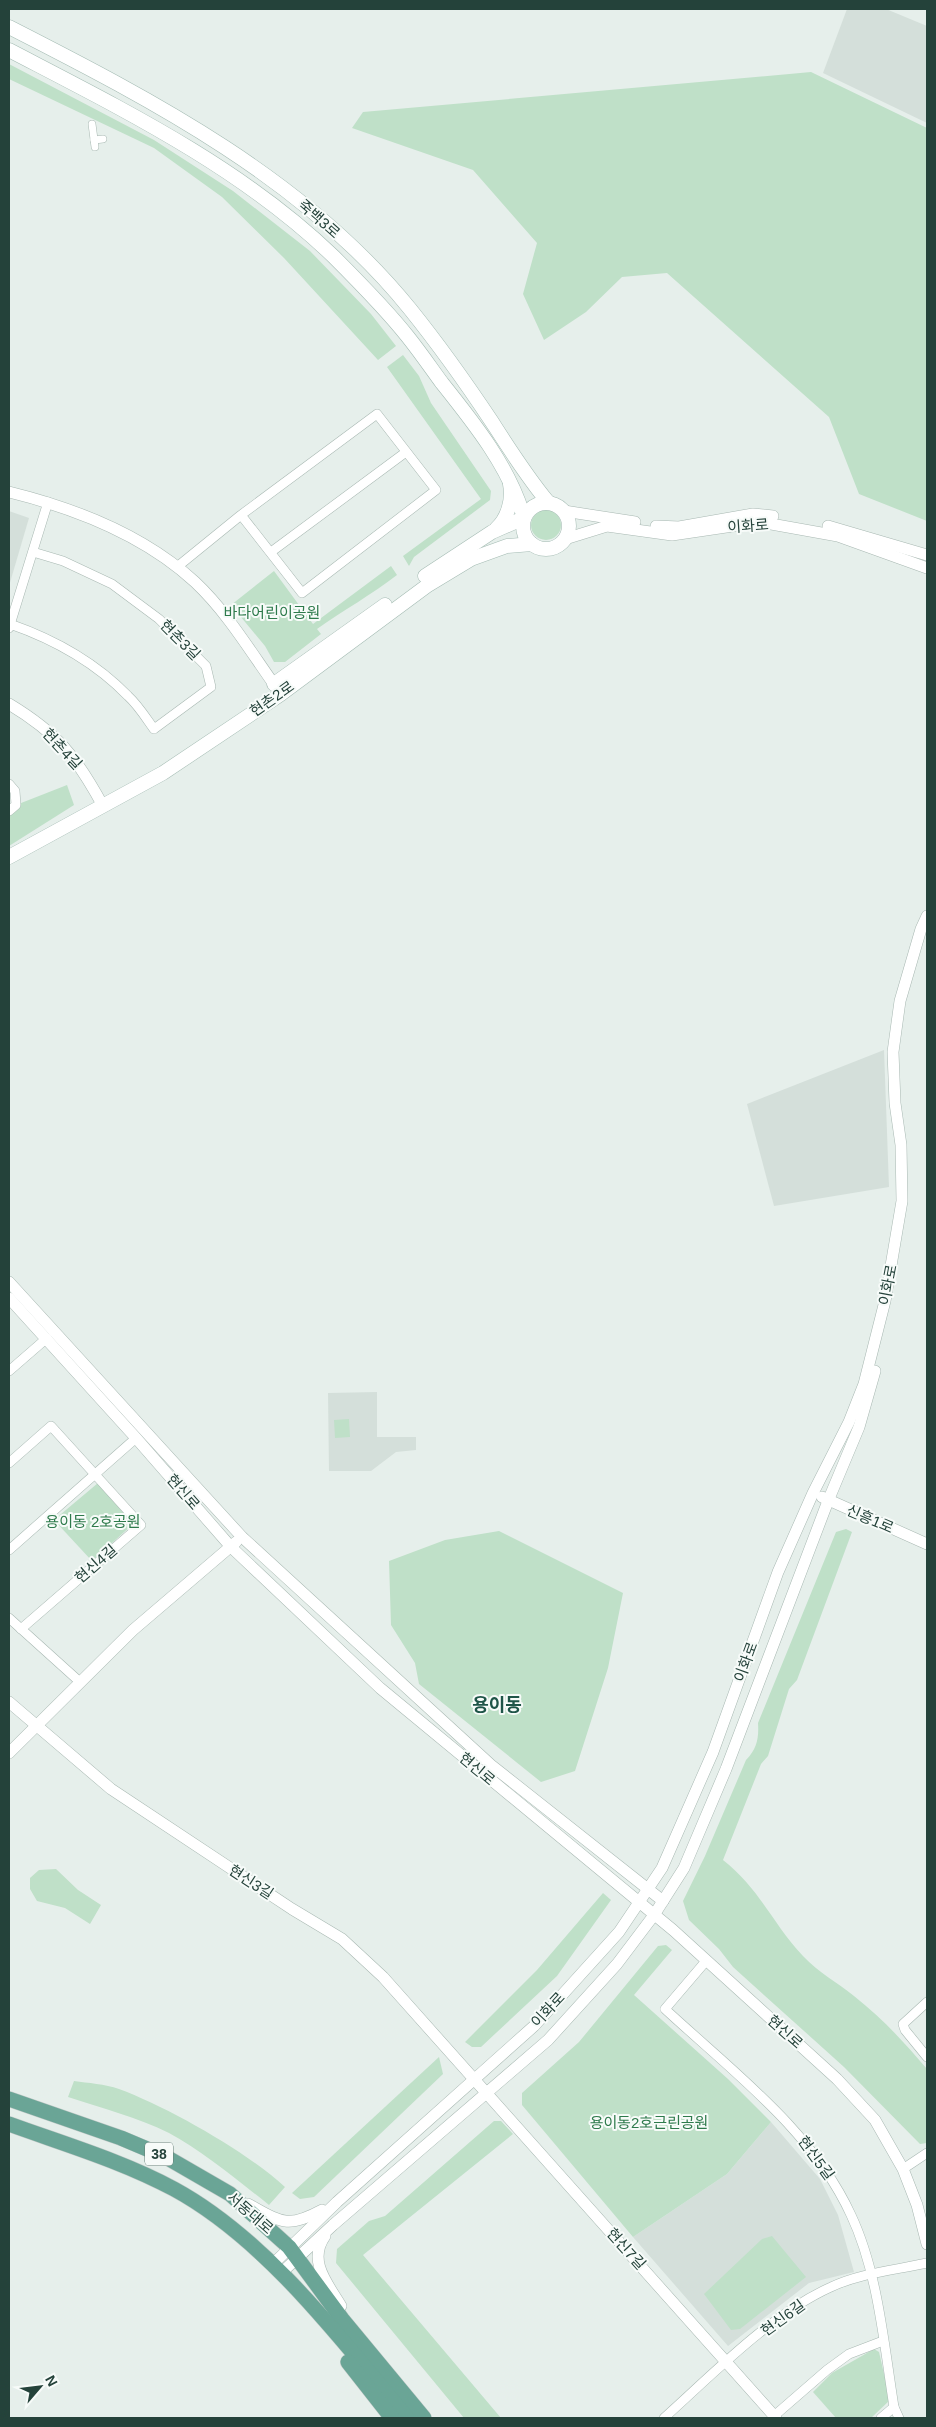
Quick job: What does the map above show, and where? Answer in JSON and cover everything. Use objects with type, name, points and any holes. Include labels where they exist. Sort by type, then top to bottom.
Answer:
[{"type":"main road","name":"죽백3로","points":[[9,27],[193,127],[253,165],[316,216],[363,258],[409,308],[458,373],[528,478],[548,502]]},
{"type":"main road","name":"죽백3로","points":[[9,50],[196,152],[294,222],[333,256],[408,336],[458,403],[509,479],[516,492],[524,518]]},
{"type":"main road","points":[[492,532],[506,516],[511,493],[509,479]]},
{"type":"main road","points":[[548,502],[564,511],[570,524],[565,539],[553,548],[546,549],[532,544],[523,531],[524,518],[535,504],[548,502]]},
{"type":"main road","name":"현촌2로","points":[[9,857],[163,773],[278,689],[437,568],[492,532],[524,518]]},
{"type":"main road","name":"현촌2로","points":[[278,689],[428,585],[471,558],[507,546],[532,544]]},
{"type":"main road","name":"서동대로","points":[[9,2099],[121,2138],[156,2153],[230,2194],[296,2256],[342,2319],[424,2418]]},
{"type":"main road","name":"서동대로","points":[[9,2124],[122,2165],[174,2189],[223,2221],[276,2269],[348,2345],[407,2418]]},
{"type":"main road","points":[[296,2256],[341,2306],[435,2418]]},
{"type":"main road","points":[[276,2269],[392,2418]]},
{"type":"street","points":[[92,124],[94,144],[103,139]]},
{"type":"street","points":[[176,567],[241,515],[378,414],[436,490],[302,593],[241,515]]},
{"type":"street","points":[[271,552],[406,452]]},
{"type":"street","points":[[9,492],[84,514],[123,534],[176,567],[196,583],[224,615],[278,689]]},
{"type":"street","points":[[10,626],[48,502]]},
{"type":"street","name":"이화로","points":[[564,511],[661,526],[679,526],[753,514],[845,530],[927,555]]},
{"type":"street","name":"이화로","points":[[565,539],[607,526],[672,535],[760,522],[780,524],[838,536],[927,568]]},
{"type":"street","name":"현촌3길","points":[[10,626],[45,636],[90,664],[128,696],[154,729],[211,687],[211,680],[206,666],[159,619],[112,584],[64,561],[34,552]]},
{"type":"street","name":"현촌4길","points":[[9,704],[53,735],[81,766],[102,806]]},
{"type":"street","points":[[9,784],[15,791],[16,805],[9,811]]},
{"type":"street","name":"이화로","points":[[296,2256],[337,2202],[475,2081],[546,2013],[619,1932],[662,1868],[685,1820],[713,1752],[778,1572],[813,1493],[850,1422],[864,1384],[884,1302],[902,1202],[901,1144],[895,1102],[893,1052],[900,1000],[921,929],[927,916]]},
{"type":"street","name":"이화로","points":[[332,2225],[548,2040],[617,1964],[654,1915],[684,1868],[726,1769],[828,1501],[859,1427],[870,1392],[906,1212],[908,1186],[906,1138],[900,1098],[899,1054],[908,999],[927,932]]},
{"type":"street","name":"현신로","points":[[9,1282],[242,1537],[491,1765],[663,1901]]},
{"type":"street","name":"현신로","points":[[9,1298],[47,1338],[231,1547],[380,1688],[654,1915],[838,2079],[875,2120],[903,2169],[927,2244]]},
{"type":"street","points":[[9,1371],[47,1338]]},
{"type":"street","name":"현신4길","points":[[9,1463],[51,1426],[141,1525],[21,1630]]},
{"type":"street","points":[[9,1550],[136,1438]]},
{"type":"street","name":"신흥1로","points":[[813,1493],[927,1544]]},
{"type":"street","points":[[9,1753],[133,1630],[242,1537]]},
{"type":"street","points":[[9,1618],[80,1682]]},
{"type":"street","name":"현신3길","points":[[9,1702],[111,1789],[292,1909],[342,1938],[383,1978],[475,2081]]},
{"type":"street","name":"현신5길","points":[[706,1961],[665,2009],[785,2120],[808,2144],[831,2176],[852,2216],[871,2275],[894,2407],[899,2418]]},
{"type":"street","points":[[927,2002],[903,2024],[905,2030],[927,2057]]},
{"type":"street","name":"현신7길","points":[[475,2081],[775,2417]]},
{"type":"street","points":[[903,2169],[927,2153]]},
{"type":"street","points":[[230,2194],[286,2222],[302,2221],[337,2202]]},
{"type":"street","points":[[276,2269],[296,2256],[332,2225]]},
{"type":"street","points":[[332,2225],[320,2242],[317,2252],[317,2263],[341,2306]]},
{"type":"street","name":"현신6길","points":[[664,2418],[727,2362],[803,2302],[832,2286],[927,2262]]},
{"type":"street","points":[[775,2417],[827,2370],[849,2354],[883,2341]]},
{"type":"street","points":[[881,2418],[894,2407]]},
{"type":"shaded area","points":[[847,9],[886,9],[927,26],[927,123],[823,73]]},
{"type":"shaded area","points":[[9,511],[29,518],[9,586]]},
{"type":"shaded area","points":[[884,1050],[889,1187],[774,1206],[747,1104]]},
{"type":"shaded area","points":[[377,1392],[377,1437],[416,1437],[416,1450],[396,1452],[371,1471],[329,1471],[328,1393]]},
{"type":"shaded area","points":[[771,2122],[820,2179],[838,2215],[854,2272],[809,2283],[728,2346],[633,2237],[727,2174]]},
{"type":"green space","points":[[9,64],[154,140],[233,191],[310,251],[371,314],[396,346],[378,360],[284,258],[222,197],[154,148],[9,79]]},
{"type":"green space","points":[[811,72],[927,128],[927,521],[859,494],[829,417],[667,273],[622,277],[586,312],[544,340],[523,294],[537,243],[473,170],[352,128],[363,112]]},
{"type":"green space","points":[[403,355],[419,376],[431,403],[491,491],[490,500],[414,557],[409,566],[403,556],[481,499],[387,367]]},
{"type":"green space","points":[[546,510],[557,514],[561,525],[557,536],[546,540],[535,536],[531,525],[535,514]]},
{"type":"green space","name":"바다어린이공원","points":[[391,566],[397,575],[317,629],[321,634],[285,662],[274,662],[265,646],[231,605],[274,571],[313,624]]},
{"type":"green space","points":[[67,785],[74,805],[9,846],[9,811],[16,805]]},
{"type":"green space","points":[[349,1419],[350,1437],[335,1438],[334,1420]]},
{"type":"green space","name":"용이동 2호공원","points":[[98,1483],[133,1524],[92,1561],[54,1520]]},
{"type":"green space","points":[[846,1529],[852,1532],[797,1680],[789,1689],[768,1756],[761,1764],[723,1860],[747,1883],[803,1956],[874,2013],[927,2069],[927,2143],[920,2144],[844,2067],[733,1967],[719,1949],[689,1920],[683,1901],[705,1856],[746,1760],[755,1747],[758,1738],[758,1723],[836,1532]]},
{"type":"green space","points":[[499,1531],[623,1593],[608,1668],[575,1771],[541,1782],[419,1684],[415,1663],[391,1625],[389,1561],[445,1540]]},
{"type":"green space","points":[[56,1869],[78,1890],[101,1905],[90,1924],[65,1908],[37,1901],[30,1889],[30,1878],[39,1870]]},
{"type":"green space","points":[[603,1893],[611,1900],[557,1976],[481,2047],[472,2047],[465,2042],[537,1970]]},
{"type":"green space","name":"용이동2호근린공원","points":[[666,1945],[672,1950],[634,1995],[728,2079],[771,2122],[727,2174],[633,2237],[522,2105],[522,2093],[579,2042],[658,1946]]},
{"type":"green space","points":[[439,2057],[443,2074],[314,2197],[300,2199],[292,2193]]},
{"type":"green space","points":[[74,2081],[114,2087],[160,2107],[229,2145],[269,2173],[285,2187],[269,2205],[207,2157],[169,2133],[132,2117],[68,2097]]},
{"type":"green space","points":[[494,2121],[501,2121],[513,2134],[363,2255],[501,2418],[464,2418],[336,2263],[337,2249],[369,2221],[385,2216]]},
{"type":"green space","points":[[772,2236],[806,2277],[740,2329],[731,2330],[704,2294],[762,2239]]},
{"type":"green space","points":[[874,2349],[879,2352],[890,2400],[871,2418],[836,2418],[813,2392],[832,2373]]},
{"type":"district","name":"용이동","points":[[497,1705]]}]
